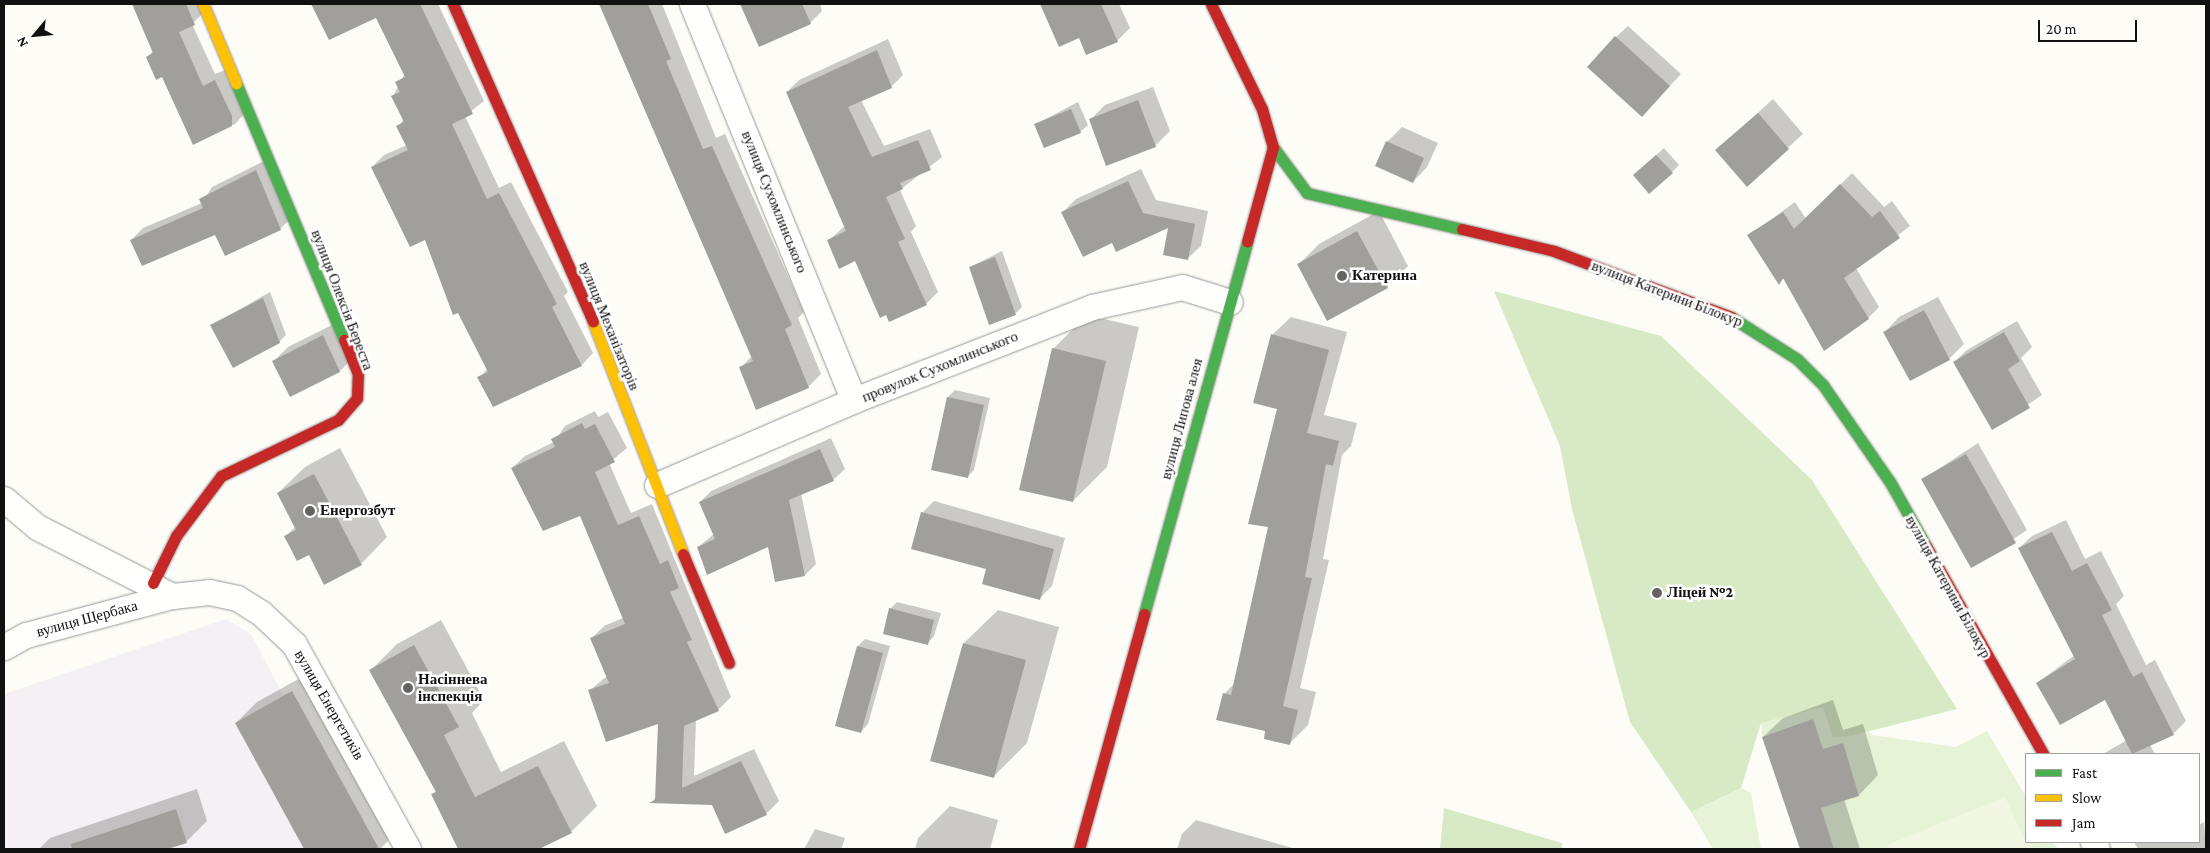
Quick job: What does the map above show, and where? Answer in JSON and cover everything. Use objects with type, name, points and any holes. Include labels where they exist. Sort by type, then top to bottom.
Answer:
[{"type":"street","name":"вулиця Олексія Береста","points":[[162,590],[176,536],[220,476],[338,420],[357,398],[358,374],[203,4]]},
{"type":"street","name":"вулиця Механізаторів","points":[[453,4],[580,288],[657,486],[729,663]]},
{"type":"street","name":"вулиця Сухомлинського","points":[[692,4],[854,400]]},
{"type":"street","points":[[1211,4],[1262,109],[1273,147]]},
{"type":"street","name":"вулиця Липова алея","points":[[1079,849],[1273,147]]},
{"type":"street","name":"вулиця Катерини Білокур","points":[[1273,147],[1307,193],[1554,251],[1707,306],[1750,326],[1797,359],[1823,385],[1890,482],[2042,753]]},
{"type":"street","name":"провулок Сухомлинського","points":[[657,486],[854,400],[1092,307],[1182,287],[1230,302]]},
{"type":"street","points":[[4,499],[37,527],[162,590]]},
{"type":"street","name":"вулиця Щербака","points":[[4,647],[26,635],[162,590]]},
{"type":"street","name":"вулиця Енергетиків","points":[[162,590],[209,592],[237,598],[294,644],[408,849]]},
{"type":"shaded area","points":[[226,619],[251,634],[283,695],[292,691],[379,849],[4,849],[4,694]]},
{"type":"green space","points":[[1494,291],[1661,336],[1812,480],[1957,709],[1850,736],[1833,737],[1823,707],[1761,723],[1741,788],[1691,812],[1630,722],[1572,509],[1560,446]]},
{"type":"green space","points":[[1760,670],[1845,702],[1872,735],[1956,747],[1987,731],[2025,795],[2025,843],[2054,843],[2058,849],[1834,849],[1821,808],[1859,796],[1843,743],[1819,750],[1822,745],[1812,719],[1762,737]]},
{"type":"green space","points":[[1741,788],[1751,793],[1761,849],[1713,849],[1691,812]]},
{"type":"green space","points":[[2005,797],[2025,843],[2035,849],[1888,849],[1887,845]]},
{"type":"green space","points":[[1444,808],[1562,843],[1562,849],[1440,849]]},
{"type":"building","points":[[132,4],[186,4],[195,25],[179,32],[203,86],[215,80],[232,116],[232,126],[193,145],[162,77],[156,80],[146,57],[153,53]]},
{"type":"building","points":[[311,4],[420,4],[473,114],[452,124],[487,199],[499,193],[557,304],[552,307],[582,366],[493,407],[477,377],[488,372],[458,313],[453,315],[425,240],[410,247],[371,167],[408,150],[396,126],[404,122],[391,96],[400,92],[395,82],[405,77],[376,18],[329,40]]},
{"type":"building","points":[[599,4],[648,4],[671,59],[666,61],[703,149],[712,146],[792,325],[785,329],[809,388],[756,410],[739,367],[753,361]]},
{"type":"building","points":[[740,4],[802,4],[811,24],[759,47]]},
{"type":"building","points":[[1040,4],[1101,4],[1118,42],[1086,55],[1079,38],[1059,47]]},
{"type":"building","points":[[1615,36],[1670,86],[1642,117],[1587,67]]},
{"type":"building","points":[[877,50],[892,88],[848,107],[872,157],[918,140],[931,170],[900,183],[903,189],[886,197],[905,239],[898,242],[927,305],[889,322],[886,315],[880,318],[855,261],[839,269],[827,240],[846,231],[786,92]]},
{"type":"building","points":[[1138,100],[1156,147],[1106,166],[1089,119]]},
{"type":"building","points":[[1071,109],[1081,133],[1044,148],[1034,124]]},
{"type":"building","points":[[1758,113],[1789,149],[1747,187],[1715,150]]},
{"type":"building","points":[[1386,141],[1424,158],[1413,183],[1375,166]]},
{"type":"building","points":[[1656,155],[1673,173],[1649,194],[1633,175]]},
{"type":"building","points":[[256,170],[281,230],[225,256],[215,235],[142,266],[130,240],[203,208],[199,199]]},
{"type":"building","points":[[1128,181],[1143,213],[1195,224],[1188,260],[1163,255],[1168,228],[1116,252],[1112,243],[1083,257],[1061,212]]},
{"type":"building","points":[[1840,184],[1872,217],[1880,211],[1900,238],[1844,278],[1869,319],[1824,351],[1783,278],[1779,285],[1747,235],[1783,212],[1794,229]]},
{"type":"building","name":"Катерина","points":[[1357,231],[1388,288],[1327,321],[1297,264]]},
{"type":"building","points":[[995,257],[1016,315],[989,325],[969,267]]},
{"type":"building","points":[[263,298],[280,343],[233,368],[210,325]]},
{"type":"building","points":[[1924,310],[1950,360],[1910,381],[1883,332]]},
{"type":"building","points":[[2004,332],[2020,361],[2008,369],[2030,408],[1992,430],[1953,362]]},
{"type":"building","points":[[1271,334],[1329,350],[1307,433],[1339,441],[1333,466],[1326,464],[1305,577],[1312,578],[1283,706],[1298,710],[1290,745],[1264,739],[1265,731],[1216,720],[1223,693],[1231,695],[1268,527],[1248,524],[1277,409],[1253,403]]},
{"type":"building","points":[[323,335],[340,372],[290,397],[272,361]]},
{"type":"building","points":[[1052,348],[1106,361],[1073,502],[1019,490]]},
{"type":"building","points":[[947,397],[984,405],[968,478],[931,470]]},
{"type":"building","points":[[582,423],[585,429],[595,424],[615,462],[595,472],[618,525],[639,516],[660,564],[668,560],[679,588],[670,592],[692,640],[687,642],[719,711],[684,726],[682,788],[741,761],[767,815],[725,834],[712,805],[649,803],[655,800],[658,724],[606,742],[588,690],[609,683],[590,638],[625,624],[580,516],[543,531],[511,468],[555,447],[551,439]]},
{"type":"building","points":[[820,449],[834,481],[789,500],[805,576],[775,582],[768,547],[707,575],[697,547],[715,539],[699,502]]},
{"type":"building","points":[[1966,454],[2016,543],[1971,568],[1921,479]]},
{"type":"building","name":"Енергозбут","points":[[314,474],[362,565],[324,585],[309,555],[297,561],[284,536],[296,530],[277,493]]},
{"type":"building","points":[[921,512],[1054,549],[1040,600],[982,584],[986,569],[911,549]]},
{"type":"building","points":[[2052,532],[2072,571],[2087,563],[2112,610],[2102,615],[2133,677],[2142,672],[2174,735],[2132,753],[2105,700],[2060,725],[2036,683],[2075,659],[2018,548]]},
{"type":"building","points":[[889,608],[934,620],[928,645],[883,634]]},
{"type":"building","points":[[963,643],[1026,660],[994,778],[930,761]]},
{"type":"building","points":[[414,645],[459,727],[444,735],[475,797],[538,766],[572,833],[539,849],[458,849],[431,794],[436,792],[369,670]]},
{"type":"building","points":[[857,646],[883,653],[861,733],[835,726]]},
{"type":"building","points":[[292,691],[379,849],[304,849],[235,723]]},
{"type":"building","points":[[1813,719],[1823,749],[1843,743],[1859,796],[1821,808],[1834,849],[1800,849],[1762,737]]},
{"type":"building","points":[[176,809],[187,843],[167,849],[72,849],[71,844]]},
{"type":"traffic: fast","points":[[236,83],[344,340]]},
{"type":"traffic: fast","points":[[1273,147],[1307,193],[1462,229]]},
{"type":"traffic: fast","points":[[1144,614],[1247,242]]},
{"type":"traffic: fast","points":[[1731,317],[1797,359],[1823,385],[1890,482],[1926,546]]},
{"type":"traffic: slow","points":[[203,4],[236,83]]},
{"type":"traffic: slow","points":[[593,322],[683,554]]},
{"type":"traffic: jam","points":[[453,4],[593,322]]},
{"type":"traffic: jam","points":[[1211,4],[1262,109],[1273,147],[1247,242]]},
{"type":"traffic: jam","points":[[1462,229],[1554,251],[1731,317]]},
{"type":"traffic: jam","points":[[153,583],[176,536],[221,476],[338,420],[357,398],[358,374],[344,340]]},
{"type":"traffic: jam","points":[[1926,546],[2042,753]]},
{"type":"traffic: jam","points":[[683,554],[729,663]]},
{"type":"traffic: jam","points":[[1079,849],[1144,614]]},
{"type":"place","name":"Катерина","points":[[1342,276]]},
{"type":"place","name":"Енергозбут","points":[[310,511]]},
{"type":"place","name":"Ліцей №2","points":[[1657,593]]},
{"type":"place","name":"Насіннева інспекція","points":[[408,688]]}]
